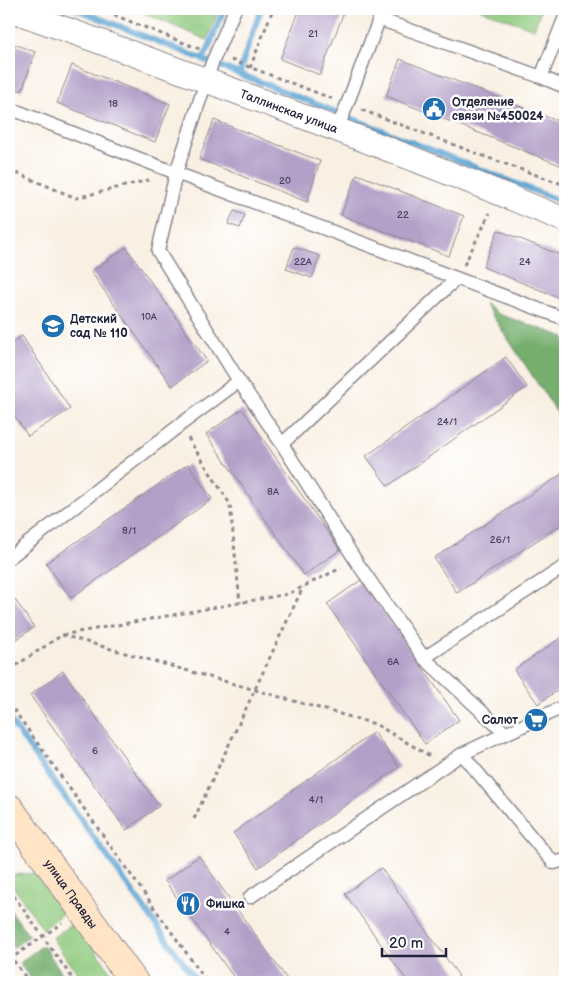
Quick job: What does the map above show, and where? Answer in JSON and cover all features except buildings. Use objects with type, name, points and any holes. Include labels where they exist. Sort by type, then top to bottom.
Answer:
[{"type":"main road","name":"улица Правды","points":[[9,808],[134,982]]},
{"type":"street","name":"Таллинская улица","points":[[9,9],[336,129],[565,220]]},
{"type":"lane","points":[[235,9],[212,63],[176,173],[158,252],[356,561],[424,658],[506,734]]},
{"type":"lane","points":[[336,129],[381,14],[565,87]]},
{"type":"lane","points":[[540,77],[565,17]]},
{"type":"lane","points":[[9,108],[176,173],[565,319]]},
{"type":"lane","points":[[282,444],[456,279]]},
{"type":"lane","points":[[9,558],[239,381]]},
{"type":"lane","points":[[424,658],[565,566]]},
{"type":"lane","points":[[250,897],[462,754],[565,706]]},
{"type":"lane","points":[[462,754],[554,863],[565,860]]},
{"type":"path","points":[[250,68],[273,9]]},
{"type":"path","points":[[9,170],[76,198],[176,173]]},
{"type":"path","points":[[456,279],[468,261],[490,212]]},
{"type":"path","points":[[180,425],[230,504],[240,603]]},
{"type":"path","points":[[9,670],[62,635],[288,594],[356,561]]},
{"type":"path","points":[[194,819],[303,587]]},
{"type":"path","points":[[62,635],[375,724],[445,766]]},
{"type":"path","points":[[9,703],[207,982]]},
{"type":"path","points":[[9,889],[75,982]]},
{"type":"path","points":[[10,959],[82,910]]},
{"type":"path","points":[[9,954],[10,959],[29,982]]},
{"type":"green space","points":[[134,9],[219,9],[207,40]]},
{"type":"green space","points":[[479,9],[541,9],[534,29]]},
{"type":"green space","points":[[484,303],[498,314],[565,337],[565,425]]},
{"type":"green space","points":[[9,868],[13,875],[38,873],[66,910],[43,929],[9,881]]},
{"type":"green space","points":[[9,908],[29,936],[13,948],[9,942]]},
{"type":"green space","points":[[75,922],[118,982],[84,982],[52,938]]},
{"type":"green space","points":[[43,945],[68,982],[33,982],[19,963]]},
{"type":"waterway","points":[[76,9],[565,203]]},
{"type":"waterway","points":[[202,59],[207,52],[224,9]]},
{"type":"waterway","points":[[240,74],[261,9]]},
{"type":"waterway","points":[[9,719],[197,982]]},
{"type":"place","name":"Отделение связи №450024","points":[[434,109]]},
{"type":"place","name":"Детский сад № 110","points":[[53,326]]},
{"type":"place","name":"Салют","points":[[536,720]]},
{"type":"place","name":"Фишка","points":[[188,904]]}]
